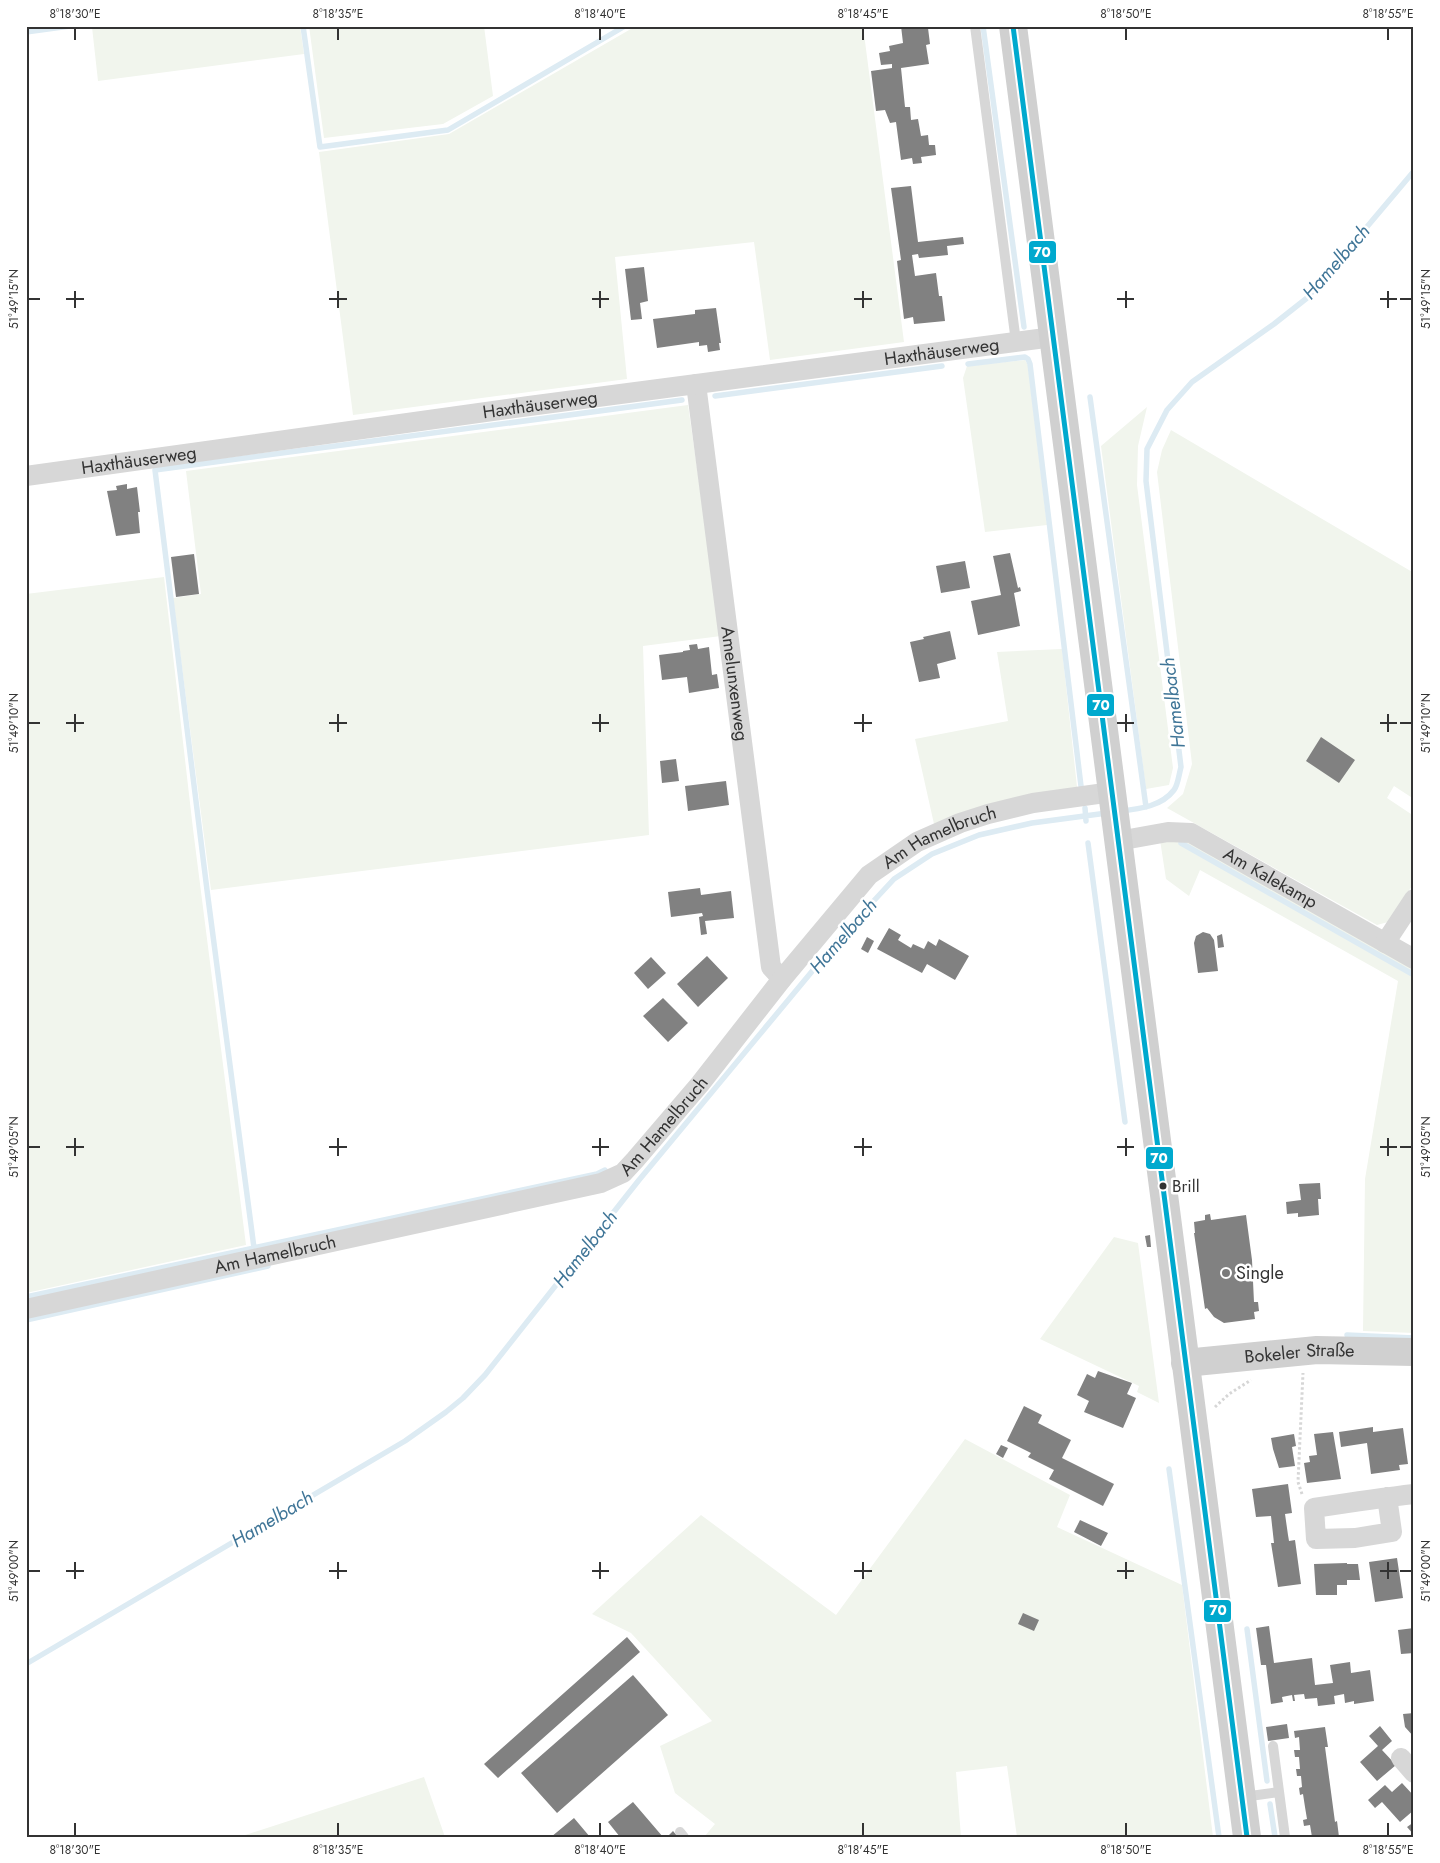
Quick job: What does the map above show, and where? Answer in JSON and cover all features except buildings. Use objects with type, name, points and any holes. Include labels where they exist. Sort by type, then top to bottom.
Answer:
[{"type":"street","points":[[1013,26],[1247,1837]]},
{"type":"street","name":"Haxthäuserweg","points":[[26,476],[1053,337]]},
{"type":"street","name":"Amelunxenweg","points":[[696,384],[771,967],[782,979]]},
{"type":"street","name":"Am Hamelbruch","points":[[26,1309],[601,1183],[623,1173],[700,1084],[782,979],[869,875],[916,842],[960,823],[1033,803],[1112,794]]},
{"type":"street","name":"Am Kalekamp","points":[[1117,833],[1192,833],[1414,959]]},
{"type":"street","points":[[1385,943],[1414,899]]},
{"type":"street","name":"Bokeler Straße","points":[[1185,1363],[1317,1350],[1414,1352]]},
{"type":"street","points":[[1387,1497],[1392,1532],[1355,1538],[1316,1539],[1314,1508],[1387,1497],[1414,1494]]},
{"type":"lane","points":[[975,26],[1016,342]]},
{"type":"lane","points":[[1273,1746],[1285,1837]]},
{"type":"lane","points":[[1242,1797],[1279,1792]]},
{"type":"path","points":[[1303,1365],[1298,1482],[1304,1500],[1314,1508]]},
{"type":"shaded area","points":[[300,26],[304,54],[98,81],[92,27]]},
{"type":"shaded area","points":[[309,26],[484,26],[493,96],[443,124],[324,138]]},
{"type":"shaded area","points":[[636,26],[863,26],[904,342],[770,360],[754,242],[615,257],[627,379],[353,415],[319,152],[449,134]]},
{"type":"shaded area","points":[[1025,360],[1028,365],[1047,525],[985,532],[963,378],[967,366]]},
{"type":"shaded area","points":[[688,405],[721,636],[643,646],[649,835],[211,890],[173,598],[201,594],[186,471]]},
{"type":"shaded area","points":[[1147,407],[1138,446],[1137,485],[1173,768],[1169,785],[1146,789],[1101,446]]},
{"type":"shaded area","points":[[1171,430],[1414,573],[1414,799],[1394,786],[1387,798],[1414,816],[1414,883],[1388,922],[1377,925],[1167,808],[1183,794],[1192,764],[1157,472],[1162,450]]},
{"type":"shaded area","points":[[164,577],[193,829],[246,1245],[26,1293],[26,594]]},
{"type":"shaded area","points":[[1062,649],[1077,787],[934,824],[915,739],[1008,721],[997,652]]},
{"type":"shaded area","points":[[1192,839],[1414,968],[1414,1333],[1363,1331],[1365,1179],[1398,981],[1200,870],[1189,896],[1166,879],[1160,840]]},
{"type":"shaded area","points":[[1114,1237],[1138,1243],[1159,1403],[1137,1392],[1139,1386],[1040,1339]]},
{"type":"shaded area","points":[[965,1439],[1070,1495],[1057,1527],[1182,1585],[1213,1837],[1017,1837],[1007,1766],[956,1772],[961,1837],[704,1837],[715,1824],[675,1793],[660,1746],[712,1721],[631,1633],[592,1614],[701,1515],[836,1615]]},
{"type":"shaded area","points":[[424,1777],[445,1837],[239,1837]]},
{"type":"waterway","points":[[26,32],[70,26]]},
{"type":"waterway","points":[[303,26],[320,147],[448,130],[625,26]]},
{"type":"waterway","points":[[983,26],[1024,327]]},
{"type":"waterway","name":"Hamelbach","points":[[1121,811],[1143,808],[1163,800],[1175,788],[1181,767],[1146,481],[1147,449],[1167,410],[1192,382],[1274,324],[1307,298],[1414,171]]},
{"type":"waterway","points":[[968,364],[1025,357],[1030,364],[1081,786]]},
{"type":"waterway","points":[[715,396],[942,366]]},
{"type":"waterway","points":[[1090,397],[1146,807]]},
{"type":"waterway","points":[[254,1248],[155,470],[682,400]]},
{"type":"waterway","name":"Hamelbach","points":[[1085,808],[1086,821]]},
{"type":"waterway","name":"Hamelbach","points":[[26,1664],[405,1441],[463,1398],[485,1375],[639,1180],[843,934],[894,879],[932,854],[979,835],[1032,823],[1107,813]]},
{"type":"waterway","points":[[1088,843],[1125,1122]]},
{"type":"waterway","points":[[1181,843],[1414,975]]},
{"type":"waterway","points":[[26,1297],[597,1174],[605,1170]]},
{"type":"waterway","points":[[26,1320],[268,1266]]},
{"type":"waterway","points":[[1347,1335],[1414,1338]]},
{"type":"waterway","points":[[1169,1469],[1219,1837]]},
{"type":"waterway","points":[[1247,1629],[1267,1781]]},
{"type":"waterway","points":[[1270,1804],[1275,1837]]},
{"type":"transit line","name":"70","points":[[1013,26],[1247,1837]]},
{"type":"place","name":"Brill","points":[[1163,1186]]},
{"type":"place","name":"Single","points":[[1226,1273]]}]
